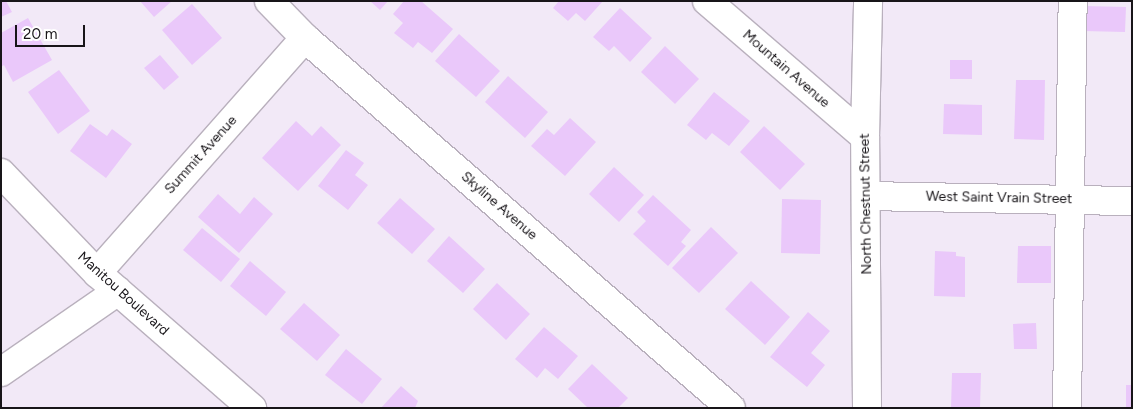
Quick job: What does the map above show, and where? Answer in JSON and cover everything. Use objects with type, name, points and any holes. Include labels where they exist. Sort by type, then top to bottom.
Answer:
[{"type":"street","name":"Skyline Avenue","points":[[269,1],[305,38],[731,408]]},
{"type":"street","name":"Mountain Avenue","points":[[707,1],[865,137]]},
{"type":"street","name":"North Chestnut Street","points":[[867,408],[865,137],[868,1]]},
{"type":"street","points":[[1067,408],[1073,1]]},
{"type":"street","name":"Summit Avenue","points":[[97,273],[305,38]]},
{"type":"street","name":"Manitou Boulevard","points":[[1,173],[97,273],[252,408]]},
{"type":"street","name":"West Saint Vrain Street","points":[[866,196],[1132,201]]},
{"type":"street","points":[[1,372],[118,291]]},
{"type":"building","points":[[1,1],[6,1],[12,12],[1,17]]},
{"type":"building","points":[[140,1],[172,1],[154,17]]},
{"type":"building","points":[[370,1],[388,1],[380,10]]},
{"type":"building","points":[[404,1],[421,1],[453,29],[432,53],[418,42],[413,48],[394,33],[403,23],[393,14]]},
{"type":"building","points":[[559,1],[603,1],[585,21],[576,13],[568,21],[553,8]]},
{"type":"building","points":[[192,4],[222,38],[192,65],[162,30]]},
{"type":"building","points":[[1084,6],[1126,7],[1125,32],[1083,31]]},
{"type":"building","points":[[620,8],[652,38],[630,62],[614,46],[609,51],[593,37]]},
{"type":"building","points":[[28,18],[52,60],[13,82],[4,65],[1,67],[1,33]]},
{"type":"building","points":[[459,34],[500,71],[476,97],[435,61]]},
{"type":"building","points":[[665,46],[699,79],[675,104],[641,72]]},
{"type":"building","points":[[160,55],[179,77],[164,90],[144,68]]},
{"type":"building","points":[[950,60],[972,60],[972,79],[950,79]]},
{"type":"building","points":[[59,70],[90,111],[58,134],[28,92]]},
{"type":"building","points":[[508,76],[548,112],[525,138],[485,102]]},
{"type":"building","points":[[1016,80],[1045,80],[1044,140],[1014,139]]},
{"type":"building","points":[[714,92],[750,121],[729,146],[712,133],[706,140],[687,125]]},
{"type":"building","points":[[944,104],[982,105],[982,135],[943,134]]},
{"type":"building","points":[[570,118],[596,142],[565,176],[531,146],[547,129],[554,135]]},
{"type":"building","points":[[296,121],[312,136],[321,126],[341,145],[298,191],[262,158]]},
{"type":"building","points":[[90,124],[107,136],[112,129],[132,144],[106,178],[70,151]]},
{"type":"building","points":[[764,126],[805,164],[780,190],[740,152]]},
{"type":"building","points":[[346,150],[364,163],[355,175],[368,185],[348,210],[318,186]]},
{"type":"building","points":[[614,167],[644,195],[619,222],[589,194]]},
{"type":"building","points":[[218,194],[240,214],[254,197],[273,214],[239,253],[198,217]]},
{"type":"building","points":[[653,195],[691,230],[681,242],[686,246],[668,266],[633,234],[646,221],[637,212]]},
{"type":"building","points":[[400,198],[435,229],[412,254],[377,223]]},
{"type":"building","points":[[782,199],[821,200],[820,254],[781,253]]},
{"type":"building","points":[[711,227],[738,253],[699,293],[672,268]]},
{"type":"building","points":[[202,228],[240,259],[221,282],[183,250]]},
{"type":"building","points":[[449,236],[485,269],[463,293],[427,261]]},
{"type":"building","points":[[1018,246],[1051,246],[1051,283],[1017,283]]},
{"type":"building","points":[[935,251],[956,252],[956,256],[965,257],[965,297],[934,296]]},
{"type":"building","points":[[250,261],[286,292],[266,316],[230,286]]},
{"type":"building","points":[[751,281],[790,317],[765,345],[725,309]]},
{"type":"building","points":[[497,283],[530,314],[506,340],[473,309]]},
{"type":"building","points":[[304,303],[340,335],[317,361],[280,329]]},
{"type":"building","points":[[808,312],[830,331],[811,353],[825,365],[807,387],[770,357]]},
{"type":"building","points":[[1036,323],[1037,349],[1014,349],[1013,324]]},
{"type":"building","points":[[544,327],[578,356],[558,379],[545,368],[537,378],[515,359]]},
{"type":"building","points":[[346,349],[382,379],[362,404],[325,375]]},
{"type":"building","points":[[592,364],[628,398],[618,408],[588,408],[568,389]]},
{"type":"building","points":[[952,373],[981,373],[980,408],[951,408]]},
{"type":"building","points":[[1126,385],[1132,385],[1132,408],[1126,408]]},
{"type":"building","points":[[401,386],[418,401],[415,408],[381,408]]}]
